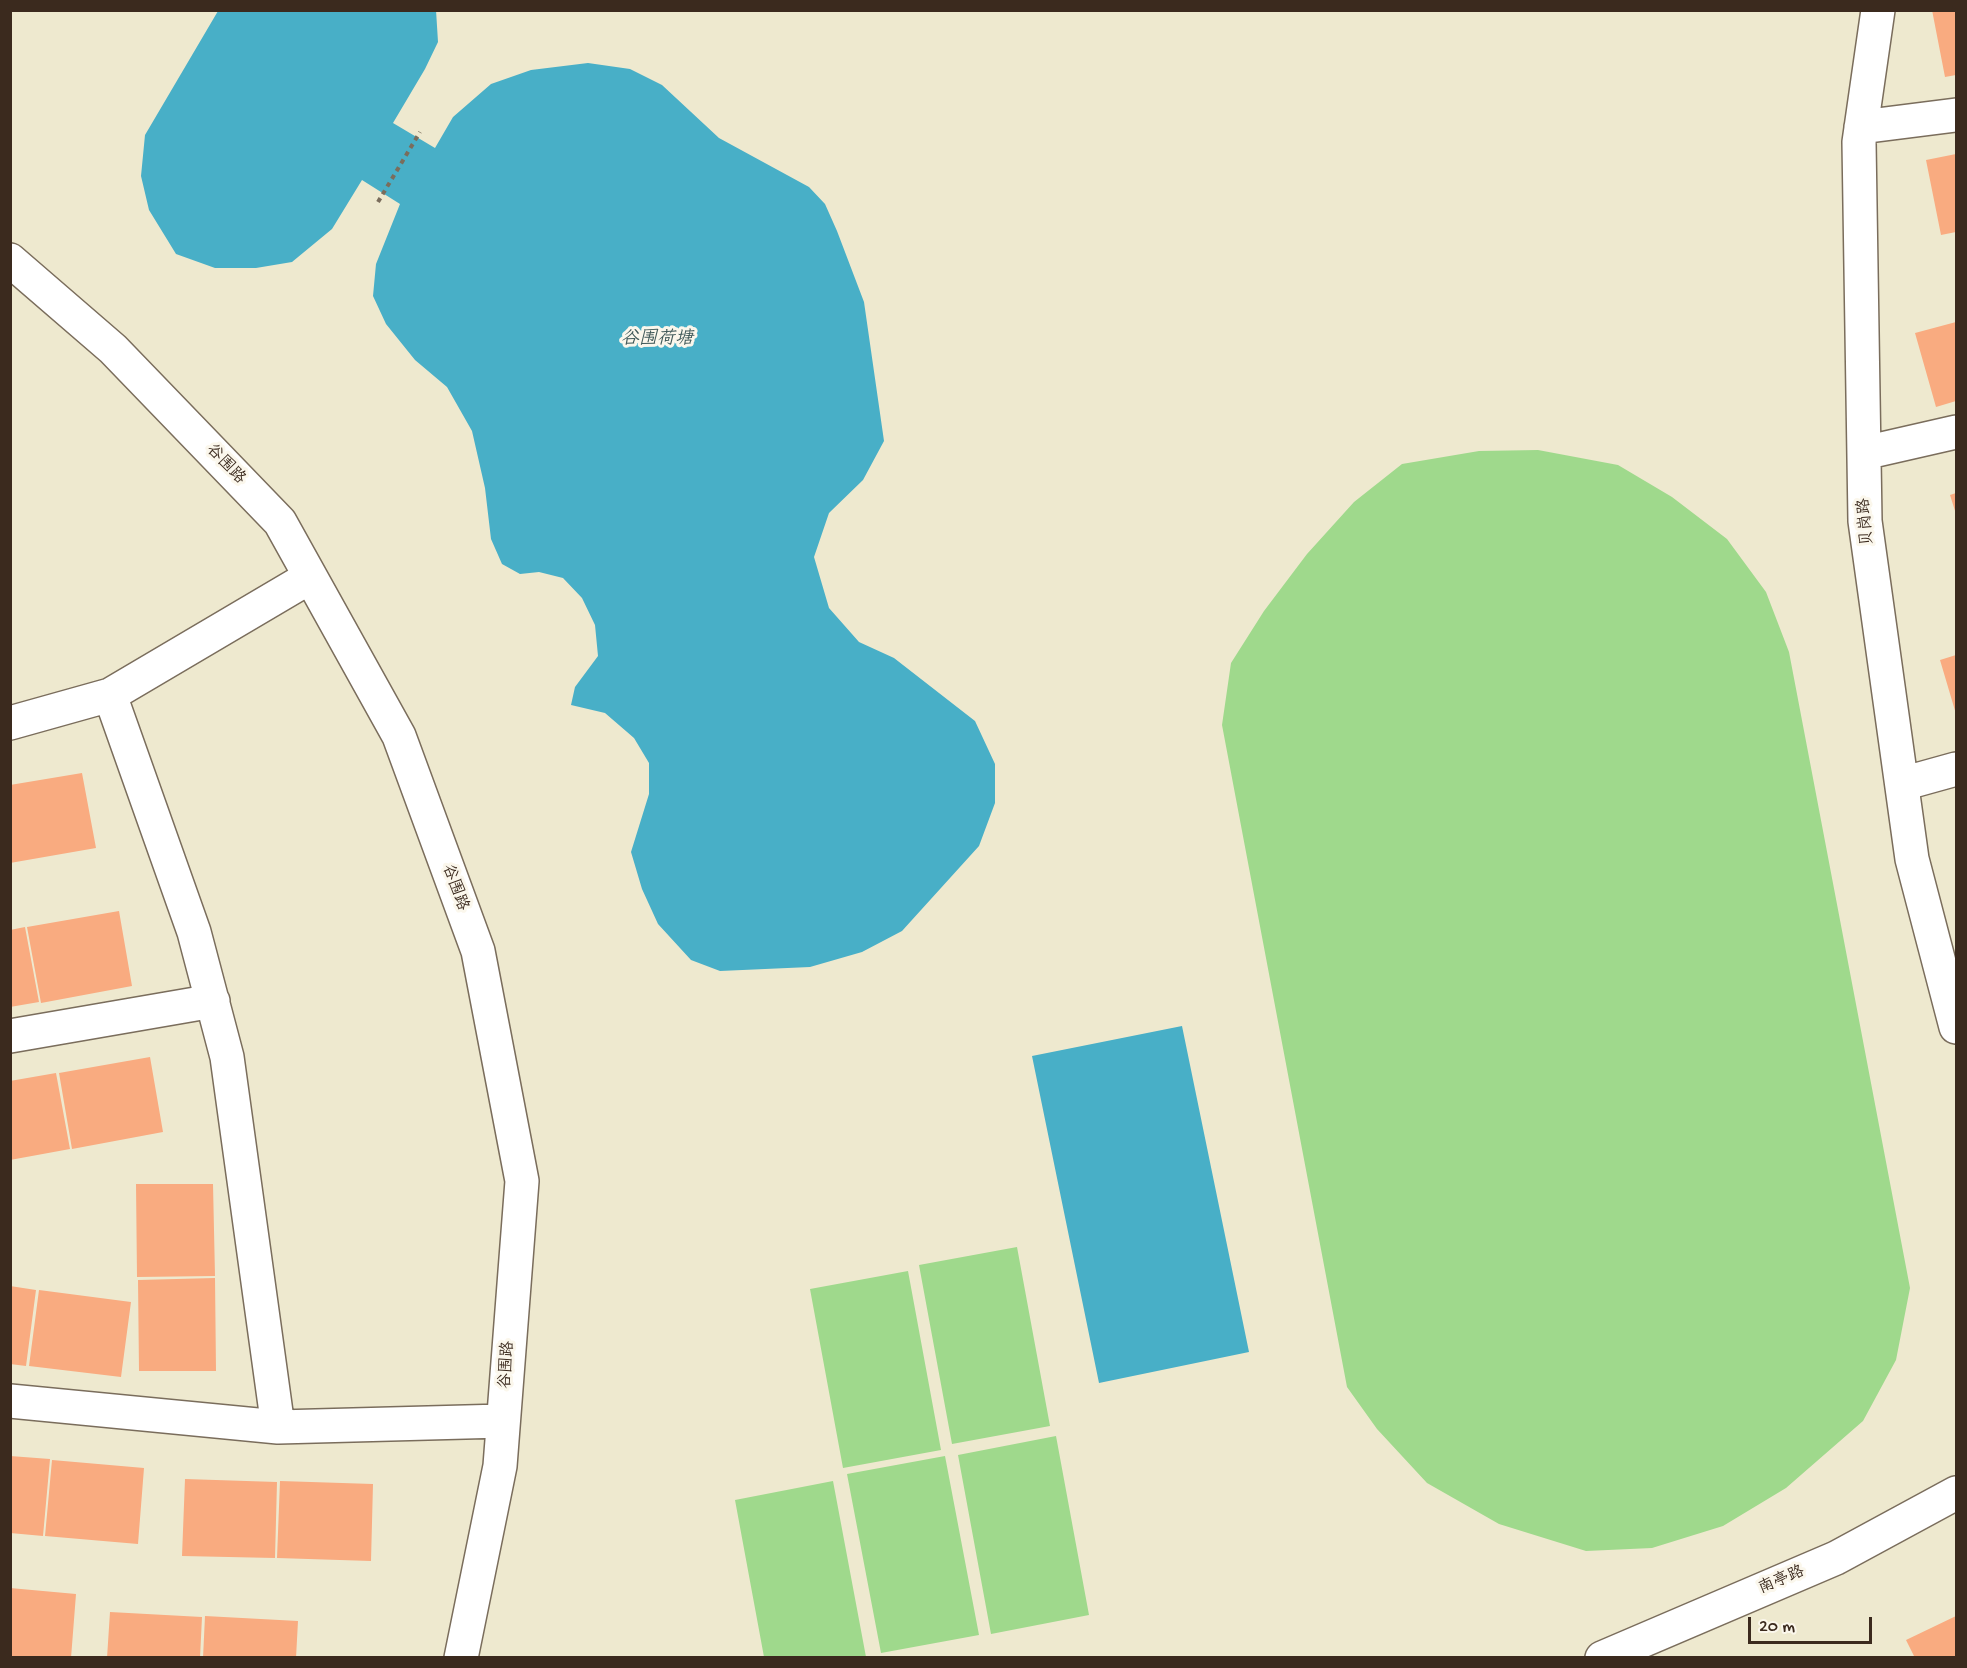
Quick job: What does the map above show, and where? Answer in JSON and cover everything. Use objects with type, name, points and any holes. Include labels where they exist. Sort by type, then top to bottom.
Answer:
[{"type":"street","name":"贝岗路","points":[[1878,10],[1859,142],[1865,521],[1912,859],[1956,1027]]},
{"type":"street","points":[[1861,127],[1956,115]]},
{"type":"street","name":"谷围路","points":[[10,260],[113,349],[280,522],[399,736],[477,951],[522,1181],[500,1466],[462,1658]]},
{"type":"street","points":[[1864,453],[1956,432]]},
{"type":"street","points":[[10,723],[110,695],[310,577]]},
{"type":"street","points":[[110,695],[194,932],[227,1057],[278,1427]]},
{"type":"street","points":[[1902,784],[1956,769]]},
{"type":"street","points":[[10,1036],[213,1001]]},
{"type":"street","points":[[10,1401],[278,1427],[503,1421]]},
{"type":"street","name":"南亭路","points":[[1602,1658],[1836,1558],[1956,1493]]},
{"type":"path","points":[[378,202],[420,132]]},
{"type":"green space","points":[[1538,450],[1618,465],[1672,497],[1727,539],[1766,592],[1789,652],[1910,1288],[1896,1360],[1863,1421],[1786,1488],[1723,1526],[1652,1548],[1586,1551],[1499,1524],[1427,1483],[1377,1429],[1347,1387],[1222,725],[1231,663],[1264,611],[1307,554],[1354,502],[1402,464],[1479,451]]},
{"type":"green space","points":[[1017,1247],[1050,1426],[952,1444],[919,1265]]},
{"type":"green space","points":[[908,1271],[941,1450],[843,1468],[810,1289]]},
{"type":"green space","points":[[1056,1436],[1089,1615],[991,1634],[958,1455]]},
{"type":"green space","points":[[945,1456],[979,1635],[881,1653],[847,1474]]},
{"type":"green space","points":[[833,1481],[866,1657],[764,1657],[735,1500]]},
{"type":"water","name":"谷围荷塘","points":[[436,10],[438,42],[393,123],[435,148],[453,117],[491,84],[531,70],[588,63],[630,69],[662,85],[719,138],[809,187],[825,204],[864,302],[884,441],[863,480],[829,513],[814,557],[829,608],[859,642],[894,658],[975,721],[995,764],[995,803],[979,846],[902,931],[862,952],[810,967],[720,971],[691,960],[658,924],[642,889],[631,852],[649,794],[649,763],[634,738],[605,713],[571,705],[575,687],[598,656],[595,625],[582,598],[563,578],[539,572],[520,574],[502,564],[491,539],[485,488],[472,431],[447,387],[415,360],[386,324],[373,296],[376,264],[400,204],[362,180],[332,229],[292,262],[256,268],[215,268],[176,254],[149,210],[141,176],[145,135],[218,11]]},
{"type":"water","points":[[1182,1026],[1249,1352],[1099,1383],[1032,1056]]},
{"type":"building","points":[[1932,10],[1956,10],[1956,75],[1945,77]]},
{"type":"building","points":[[1956,154],[1956,232],[1941,235],[1926,160]]},
{"type":"building","points":[[1956,322],[1956,401],[1936,407],[1915,333]]},
{"type":"building","points":[[1956,493],[1956,514],[1950,495]]},
{"type":"building","points":[[1956,655],[1956,714],[1940,660]]},
{"type":"building","points":[[82,773],[96,848],[10,863],[10,785]]},
{"type":"building","points":[[119,911],[132,986],[41,1003],[27,927]]},
{"type":"building","points":[[25,927],[39,1002],[10,1007],[10,930]]},
{"type":"building","points":[[150,1057],[163,1132],[72,1149],[59,1073]]},
{"type":"building","points":[[56,1073],[70,1149],[10,1160],[10,1081]]},
{"type":"building","points":[[136,1184],[213,1184],[215,1276],[137,1277]]},
{"type":"building","points":[[215,1278],[216,1371],[139,1371],[138,1280]]},
{"type":"building","points":[[10,1286],[36,1290],[26,1366],[10,1364]]},
{"type":"building","points":[[39,1290],[131,1302],[121,1377],[29,1366]]},
{"type":"building","points":[[10,1456],[50,1459],[43,1536],[10,1533]]},
{"type":"building","points":[[52,1460],[144,1468],[138,1544],[45,1536]]},
{"type":"building","points":[[185,1479],[277,1482],[275,1558],[182,1556]]},
{"type":"building","points":[[280,1481],[373,1484],[371,1561],[277,1558]]},
{"type":"building","points":[[10,1588],[76,1594],[71,1658],[10,1658]]},
{"type":"building","points":[[110,1612],[202,1617],[200,1658],[107,1658]]},
{"type":"building","points":[[205,1616],[298,1621],[296,1658],[203,1658]]},
{"type":"building","points":[[1956,1616],[1956,1658],[1915,1658],[1906,1640]]}]
